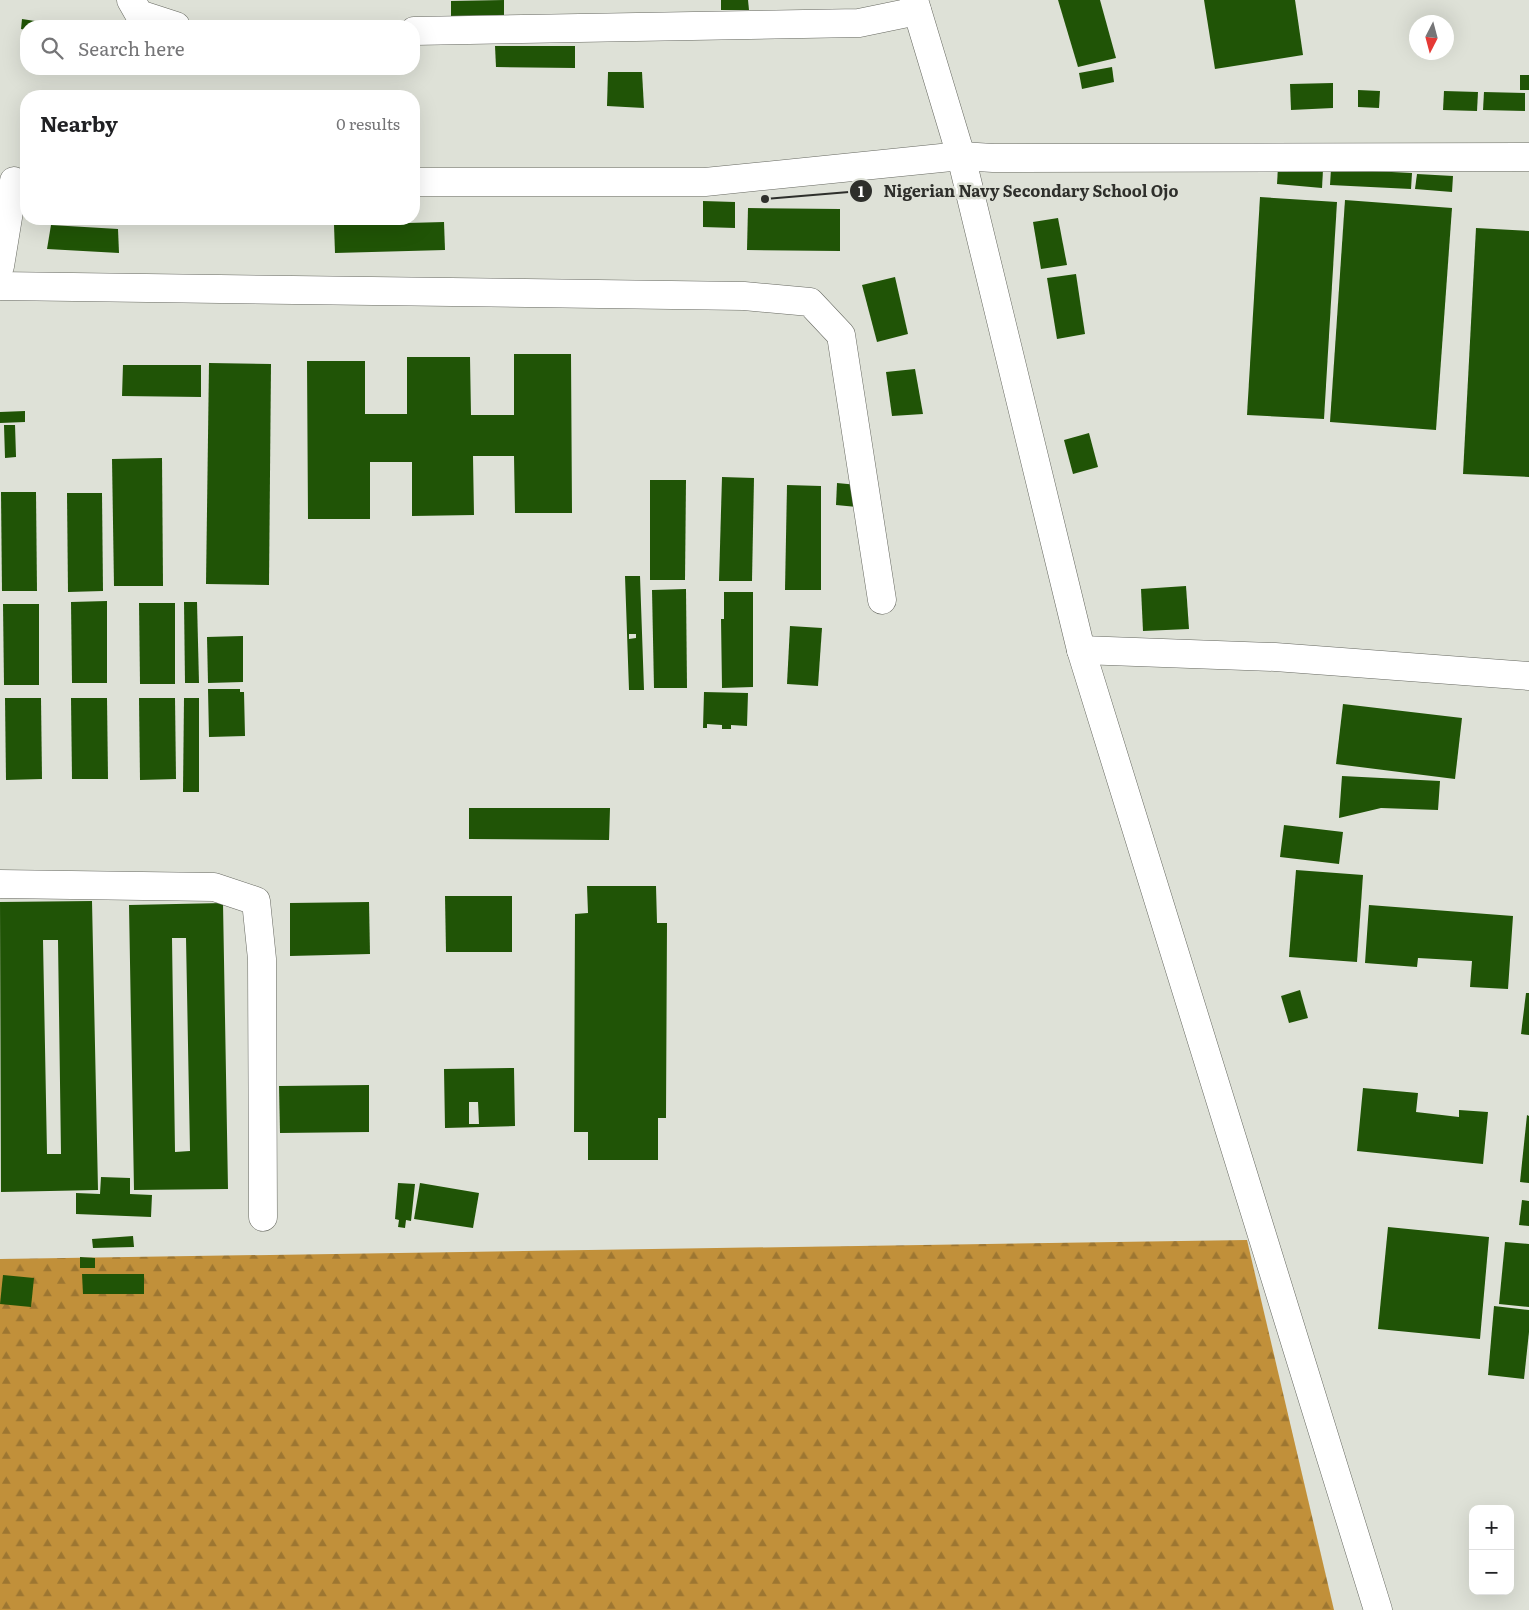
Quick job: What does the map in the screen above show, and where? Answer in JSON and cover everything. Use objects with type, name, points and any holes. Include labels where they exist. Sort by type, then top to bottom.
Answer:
[{"type":"street","points":[[130,0],[139,14],[158,20]]},
{"type":"street","points":[[420,31],[859,23],[916,6],[961,156],[1082,650],[1378,1610]]},
{"type":"street","points":[[420,182],[705,182],[961,156],[994,158],[1529,157]]},
{"type":"street","points":[[0,266],[13,181]]},
{"type":"street","points":[[0,286],[744,296],[810,302],[841,335],[882,600]]},
{"type":"street","points":[[1082,650],[1275,657],[1529,676]]},
{"type":"street","points":[[0,884],[214,887],[256,901],[262,959],[263,1217]]},
{"type":"green space","points":[[1247,1240],[1334,1610],[0,1610],[0,1259]]},
{"type":"building","points":[[504,0],[504,15],[451,16],[451,1]]},
{"type":"building","points":[[721,0],[748,0],[749,10],[721,10]]},
{"type":"building","points":[[1058,0],[1100,0],[1116,58],[1078,67]]},
{"type":"building","points":[[1204,0],[1295,0],[1303,55],[1215,69]]},
{"type":"building","points":[[495,46],[575,46],[575,68],[496,67]]},
{"type":"building","points":[[1112,67],[1114,82],[1082,89],[1079,73]]},
{"type":"building","points":[[608,72],[642,72],[644,108],[607,106]]},
{"type":"building","points":[[1520,75],[1529,75],[1529,90],[1520,90]]},
{"type":"building","points":[[1333,83],[1333,108],[1291,110],[1290,84]]},
{"type":"building","points":[[1358,90],[1380,91],[1379,108],[1358,107]]},
{"type":"building","points":[[1444,91],[1478,92],[1477,111],[1443,110]]},
{"type":"building","points":[[1484,92],[1525,93],[1525,111],[1483,110]]},
{"type":"building","points":[[1278,167],[1323,170],[1322,188],[1277,184]]},
{"type":"building","points":[[1331,169],[1412,173],[1411,189],[1330,185]]},
{"type":"building","points":[[1417,174],[1453,176],[1452,192],[1415,189]]},
{"type":"building","points":[[1260,197],[1337,202],[1324,419],[1247,415]]},
{"type":"building","points":[[1345,200],[1452,208],[1436,430],[1330,422]]},
{"type":"building","points":[[703,201],[735,202],[735,228],[703,227]]},
{"type":"building","points":[[748,208],[840,209],[840,251],[747,250]]},
{"type":"building","points":[[1058,218],[1067,265],[1041,269],[1033,222]]},
{"type":"building","points":[[444,222],[445,250],[335,253],[334,225],[420,225],[420,223]]},
{"type":"building","points":[[51,225],[118,229],[119,253],[47,249]]},
{"type":"building","points":[[1476,228],[1529,231],[1529,477],[1463,474]]},
{"type":"building","points":[[1076,274],[1085,334],[1057,339],[1047,278]]},
{"type":"building","points":[[895,277],[908,334],[877,342],[862,285]]},
{"type":"building","points":[[514,354],[571,354],[572,513],[515,513],[514,456],[473,456],[474,515],[412,516],[412,462],[370,462],[370,519],[308,519],[307,361],[365,361],[365,414],[407,414],[407,357],[470,357],[471,415],[514,415]]},
{"type":"building","points":[[209,363],[271,364],[269,585],[206,584]]},
{"type":"building","points":[[123,365],[201,365],[201,397],[122,396]]},
{"type":"building","points":[[915,369],[923,414],[892,416],[886,372]]},
{"type":"building","points":[[25,411],[25,422],[0,423],[0,412]]},
{"type":"building","points":[[4,425],[15,425],[16,457],[5,458]]},
{"type":"building","points":[[1089,433],[1098,467],[1073,474],[1064,440]]},
{"type":"building","points":[[162,458],[163,586],[114,586],[112,459]]},
{"type":"building","points":[[722,477],[754,478],[752,581],[719,581]]},
{"type":"building","points":[[650,480],[686,480],[685,580],[650,580]]},
{"type":"building","points":[[837,483],[858,485],[857,507],[836,505]]},
{"type":"building","points":[[787,485],[821,486],[821,590],[785,590]]},
{"type":"building","points":[[1,492],[36,492],[37,591],[2,591]]},
{"type":"building","points":[[67,493],[102,493],[103,591],[68,592]]},
{"type":"building","points":[[625,576],[640,576],[644,690],[629,690]],"holes":[[[629,634],[636,634],[636,638],[629,639]]]},
{"type":"building","points":[[1186,586],[1189,629],[1143,631],[1141,589]]},
{"type":"building","points":[[686,589],[687,688],[654,688],[652,590]]},
{"type":"building","points":[[724,592],[753,592],[753,687],[722,688],[721,619],[724,619]]},
{"type":"building","points":[[107,601],[107,683],[72,683],[71,602]]},
{"type":"building","points":[[184,602],[197,602],[199,683],[185,683]]},
{"type":"building","points":[[139,603],[175,603],[175,684],[140,684]]},
{"type":"building","points":[[3,604],[39,604],[39,685],[4,685]]},
{"type":"building","points":[[790,626],[822,628],[818,686],[787,684]]},
{"type":"building","points":[[243,636],[243,682],[208,683],[207,637]]},
{"type":"building","points":[[208,689],[240,689],[240,692],[244,692],[245,736],[209,737]]},
{"type":"building","points":[[704,692],[748,693],[747,726],[731,725],[731,729],[722,729],[722,725],[707,724],[707,728],[703,728]]},
{"type":"building","points":[[5,698],[41,698],[42,779],[6,780]]},
{"type":"building","points":[[71,698],[107,698],[108,779],[72,779]]},
{"type":"building","points":[[139,698],[175,698],[176,779],[140,780]]},
{"type":"building","points":[[184,698],[199,698],[199,792],[183,792]]},
{"type":"building","points":[[1343,704],[1462,718],[1455,779],[1336,764]]},
{"type":"building","points":[[1342,776],[1440,781],[1438,810],[1381,808],[1339,818]]},
{"type":"building","points":[[469,808],[610,808],[609,840],[469,839]]},
{"type":"building","points":[[1284,825],[1343,832],[1339,864],[1280,857]]},
{"type":"building","points":[[1296,870],[1363,875],[1357,962],[1289,957]]},
{"type":"building","points":[[587,886],[656,886],[657,923],[667,923],[666,1118],[658,1118],[658,1160],[588,1160],[588,1132],[574,1132],[575,914],[588,913]]},
{"type":"building","points":[[445,896],[512,896],[512,952],[446,952]]},
{"type":"building","points":[[92,901],[98,1190],[1,1192],[0,902]],"holes":[[[43,940],[58,940],[61,1154],[47,1154]]]},
{"type":"building","points":[[369,902],[370,954],[290,956],[290,903]]},
{"type":"building","points":[[223,903],[228,1189],[134,1190],[129,905]],"holes":[[[172,938],[186,938],[190,1151],[175,1152]]]},
{"type":"building","points":[[1369,905],[1513,916],[1508,989],[1470,987],[1472,961],[1418,958],[1417,967],[1365,963]]},
{"type":"building","points":[[1300,990],[1308,1018],[1289,1023],[1281,996]]},
{"type":"building","points":[[1526,993],[1529,993],[1529,1035],[1521,1034]]},
{"type":"building","points":[[514,1068],[515,1126],[445,1128],[444,1069]],"holes":[[[469,1102],[478,1102],[479,1124],[469,1124]]]},
{"type":"building","points":[[369,1085],[369,1132],[280,1133],[279,1086]]},
{"type":"building","points":[[1363,1088],[1418,1093],[1416,1112],[1459,1117],[1459,1110],[1488,1112],[1483,1164],[1357,1151]]},
{"type":"building","points":[[1527,1115],[1529,1116],[1529,1183],[1520,1182]]},
{"type":"building","points":[[101,1177],[130,1178],[130,1194],[152,1195],[151,1217],[76,1214],[76,1193],[100,1194]]},
{"type":"building","points":[[398,1183],[415,1184],[411,1221],[406,1220],[405,1228],[398,1227],[399,1220],[395,1219]]},
{"type":"building","points":[[420,1183],[479,1193],[473,1228],[414,1219]]},
{"type":"building","points":[[1522,1200],[1529,1201],[1529,1226],[1519,1225]]},
{"type":"building","points":[[1388,1227],[1489,1237],[1480,1339],[1378,1329]]},
{"type":"building","points":[[133,1236],[134,1247],[93,1248],[92,1239]]},
{"type":"building","points":[[1505,1242],[1529,1244],[1529,1307],[1499,1304]]},
{"type":"building","points":[[80,1257],[95,1258],[95,1268],[80,1268]]},
{"type":"building","points":[[82,1274],[144,1274],[144,1294],[83,1294]]},
{"type":"building","points":[[3,1275],[34,1278],[31,1307],[0,1304]]},
{"type":"building","points":[[1494,1306],[1529,1310],[1529,1332],[1524,1379],[1488,1375]]},
{"type":"place","name":"Nigerian Navy Secondary School Ojo","points":[[765,199]]}]
